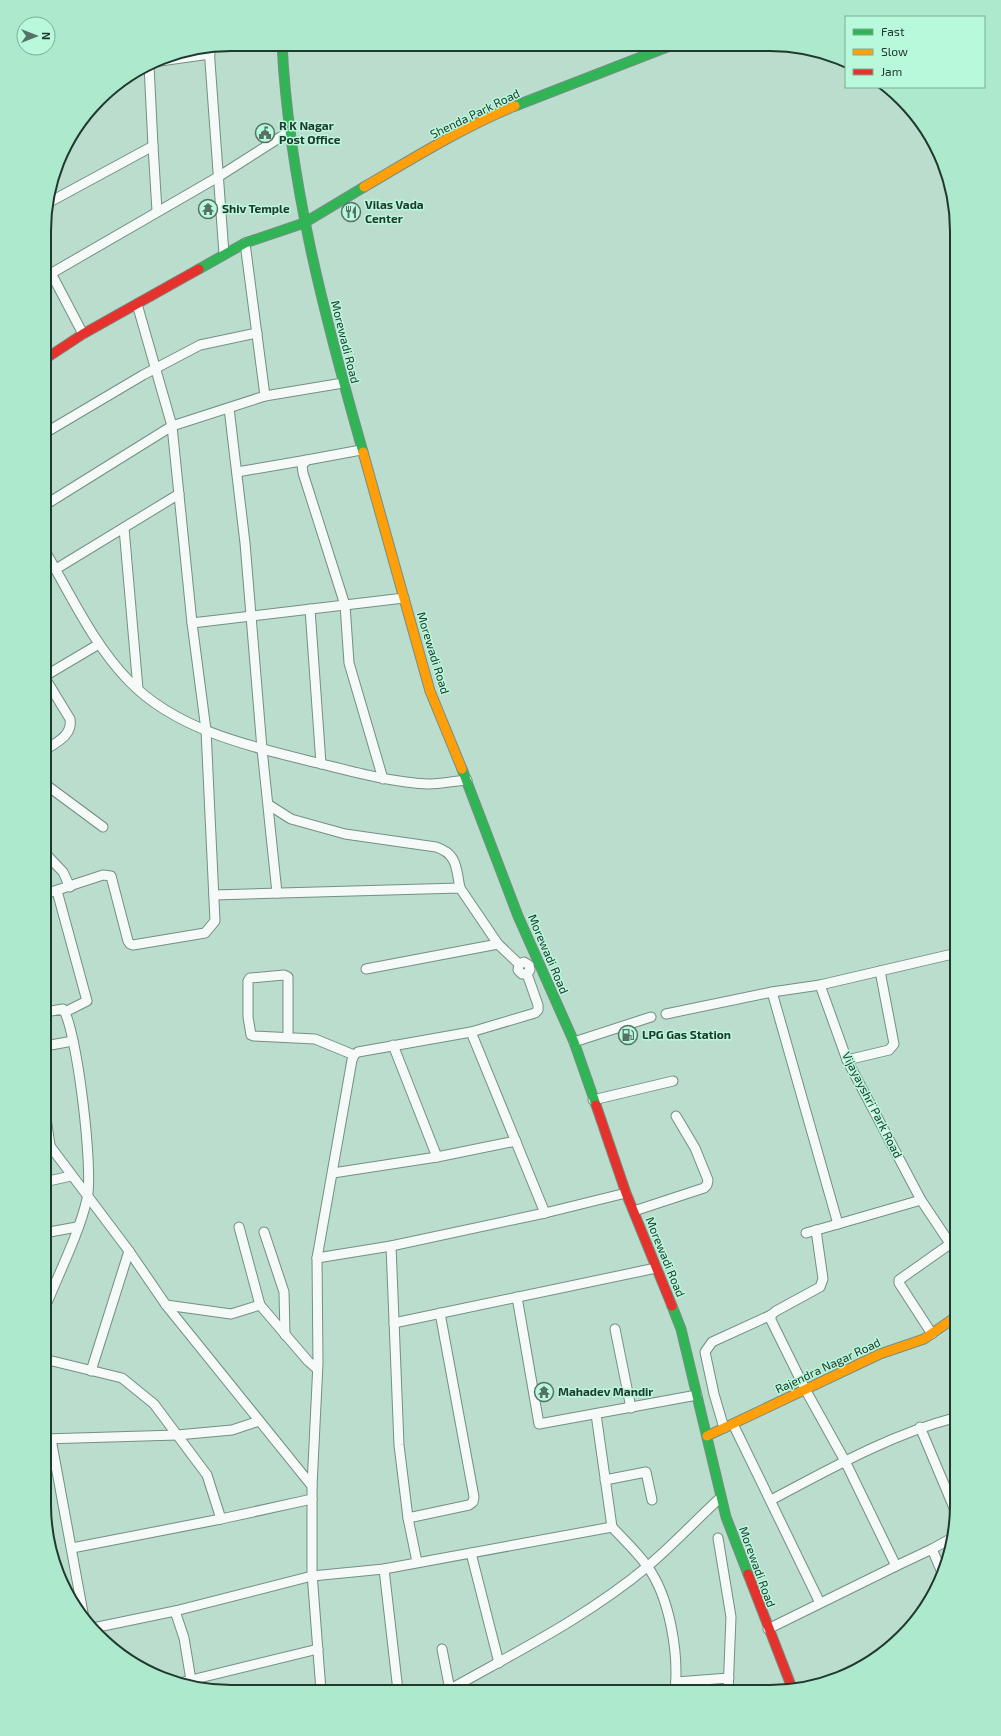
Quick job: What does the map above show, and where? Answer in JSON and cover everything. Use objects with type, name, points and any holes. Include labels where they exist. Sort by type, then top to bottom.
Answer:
[{"type":"main road","name":"Morewadi Road","points":[[282,51],[284,83],[304,222],[343,383],[430,691],[467,780],[503,873],[533,962],[574,1042],[626,1193],[681,1329],[707,1436],[720,1498],[768,1629],[790,1684]]},
{"type":"main road","name":"Shenda Park Road","points":[[51,355],[83,334],[224,254],[245,243],[304,222],[406,162],[498,113],[657,51]]},
{"type":"main road","name":"Rajendra Nagar Road","points":[[707,1436],[880,1354],[924,1339],[950,1321]]},
{"type":"street","points":[[210,52],[224,254]]},
{"type":"street","points":[[149,71],[157,211]]},
{"type":"street","points":[[51,273],[218,177],[290,130]]},
{"type":"street","points":[[54,200],[153,146]]},
{"type":"street","points":[[245,243],[265,396]]},
{"type":"street","points":[[51,280],[83,334]]},
{"type":"street","points":[[51,892],[103,875],[111,876],[128,941],[133,945],[205,933],[215,921],[206,730],[192,623],[172,426],[137,304]]},
{"type":"street","points":[[51,429],[156,368],[200,345],[257,333]]},
{"type":"street","points":[[51,500],[172,426],[265,396],[343,383]]},
{"type":"street","points":[[229,408],[237,472],[262,749],[277,893]]},
{"type":"street","points":[[237,472],[361,450]]},
{"type":"street","points":[[307,460],[302,465],[303,473],[345,605],[349,663],[382,779]]},
{"type":"street","points":[[56,569],[179,494]]},
{"type":"street","points":[[124,528],[138,689]]},
{"type":"street","points":[[51,561],[99,644],[129,681],[153,702],[175,715],[206,730],[262,749],[382,779],[429,784],[467,780]]},
{"type":"street","points":[[192,623],[404,598]]},
{"type":"street","points":[[310,610],[321,764]]},
{"type":"street","points":[[51,671],[99,644]]},
{"type":"street","points":[[51,684],[71,723],[68,732],[51,745]]},
{"type":"street","points":[[51,788],[103,827]]},
{"type":"street","points":[[269,805],[291,819],[345,834],[436,847],[447,851],[454,858],[460,888],[498,944],[519,964],[519,973],[527,974]]},
{"type":"street","points":[[51,859],[64,872],[70,887]]},
{"type":"street","points":[[214,894],[460,888]]},
{"type":"street","points":[[57,891],[87,1001],[65,1012]]},
{"type":"street","points":[[366,969],[498,944]]},
{"type":"street","points":[[666,1014],[772,992],[820,985],[950,955]]},
{"type":"street","points":[[519,964],[524,962],[533,962],[527,974]]},
{"type":"street","points":[[847,1060],[889,1050],[894,1044],[880,971]]},
{"type":"street","points":[[321,1685],[312,1576],[312,1486],[317,1369],[317,1258],[354,1055],[358,1052],[393,1045],[471,1032],[535,1013],[538,1010],[538,1005],[527,974]]},
{"type":"street","points":[[288,1036],[288,977],[284,975],[250,978],[248,980],[248,1017],[252,1035],[288,1036],[315,1039],[354,1055]]},
{"type":"street","name":"Vijayayshri Park Road","points":[[820,985],[847,1060],[920,1200],[950,1244]]},
{"type":"street","points":[[772,992],[838,1224]]},
{"type":"street","points":[[51,1010],[59,1008],[65,1012],[72,1041],[86,1119],[88,1198],[78,1227],[51,1293]]},
{"type":"street","points":[[574,1042],[651,1017]]},
{"type":"street","points":[[471,1032],[545,1213]]},
{"type":"street","points":[[51,1045],[72,1041]]},
{"type":"street","points":[[393,1045],[437,1156]]},
{"type":"street","points":[[593,1100],[673,1081]]},
{"type":"street","points":[[634,1211],[704,1188],[707,1185],[708,1180],[695,1148],[676,1116]]},
{"type":"street","points":[[333,1173],[516,1141]]},
{"type":"street","points":[[51,1147],[71,1176],[129,1251],[166,1305],[312,1486]]},
{"type":"street","points":[[51,1180],[71,1176]]},
{"type":"street","points":[[317,1258],[391,1246],[545,1213],[626,1193]]},
{"type":"street","points":[[806,1233],[920,1200]]},
{"type":"street","points":[[51,1231],[78,1227]]},
{"type":"street","points":[[239,1227],[260,1305],[284,1334],[317,1369]]},
{"type":"street","points":[[816,1230],[822,1284],[820,1287],[771,1315],[712,1342],[707,1347],[706,1352],[710,1373],[729,1426],[771,1500],[820,1603]]},
{"type":"street","points":[[264,1232],[284,1292],[284,1334]]},
{"type":"street","points":[[932,1334],[899,1283],[899,1280],[950,1244]]},
{"type":"street","points":[[391,1246],[399,1446],[408,1518],[417,1562]]},
{"type":"street","points":[[91,1371],[129,1251]]},
{"type":"street","points":[[394,1323],[656,1268]]},
{"type":"street","points":[[517,1297],[539,1424],[697,1395]]},
{"type":"street","points":[[166,1305],[231,1314],[260,1305]]},
{"type":"street","points":[[408,1518],[469,1505],[473,1502],[474,1497],[440,1313]]},
{"type":"street","points":[[771,1315],[771,1320],[804,1389],[845,1461],[896,1566]]},
{"type":"street","points":[[615,1328],[631,1408]]},
{"type":"street","points":[[51,1361],[122,1378],[154,1404],[207,1475],[221,1519]]},
{"type":"street","points":[[596,1414],[612,1527],[648,1566],[666,1603],[670,1616],[676,1685]]},
{"type":"street","points":[[51,1439],[177,1436],[232,1430],[259,1420]]},
{"type":"street","points":[[771,1500],[845,1461],[920,1427],[950,1420]]},
{"type":"street","points":[[920,1427],[950,1498]]},
{"type":"street","points":[[51,1453],[72,1548],[82,1606]]},
{"type":"street","points":[[605,1480],[646,1472],[652,1500]]},
{"type":"street","points":[[458,1685],[581,1615],[648,1566],[720,1498]]},
{"type":"street","points":[[72,1548],[221,1519],[312,1499]]},
{"type":"street","points":[[99,1627],[175,1611],[312,1576],[384,1569],[612,1527]]},
{"type":"street","points":[[718,1538],[731,1617],[728,1685]]},
{"type":"street","points":[[768,1629],[947,1541]]},
{"type":"street","points":[[932,1549],[939,1566]]},
{"type":"street","points":[[471,1553],[499,1663]]},
{"type":"street","points":[[384,1569],[397,1685]]},
{"type":"street","points":[[175,1611],[184,1638],[191,1680],[318,1649]]},
{"type":"street","points":[[442,1649],[448,1685]]},
{"type":"street","points":[[676,1682],[729,1678]]},
{"type":"traffic: fast","points":[[283,51],[292,148],[311,250],[335,351],[363,452]]},
{"type":"traffic: fast","points":[[515,106],[657,51]]},
{"type":"traffic: fast","points":[[199,269],[245,243],[304,223],[364,187]]},
{"type":"traffic: fast","points":[[462,769],[518,916],[574,1042],[596,1105]]},
{"type":"traffic: fast","points":[[672,1306],[681,1329],[726,1517],[748,1574]]},
{"type":"traffic: slow","points":[[364,187],[457,133],[515,106]]},
{"type":"traffic: slow","points":[[363,452],[430,691],[462,769]]},
{"type":"traffic: slow","points":[[707,1436],[880,1354],[924,1339],[950,1321]]},
{"type":"traffic: jam","points":[[51,355],[83,334],[199,269]]},
{"type":"traffic: jam","points":[[596,1105],[626,1193],[672,1306]]},
{"type":"traffic: jam","points":[[748,1574],[790,1684]]},
{"type":"place","name":"R K Nagar Post Office","points":[[265,133]]},
{"type":"place","name":"Shiv Temple","points":[[208,209]]},
{"type":"place","name":"Vilas Vada Center","points":[[351,212]]},
{"type":"place","name":"LPG Gas Station","points":[[628,1035]]},
{"type":"place","name":"Mahadev Mandir","points":[[544,1392]]}]
